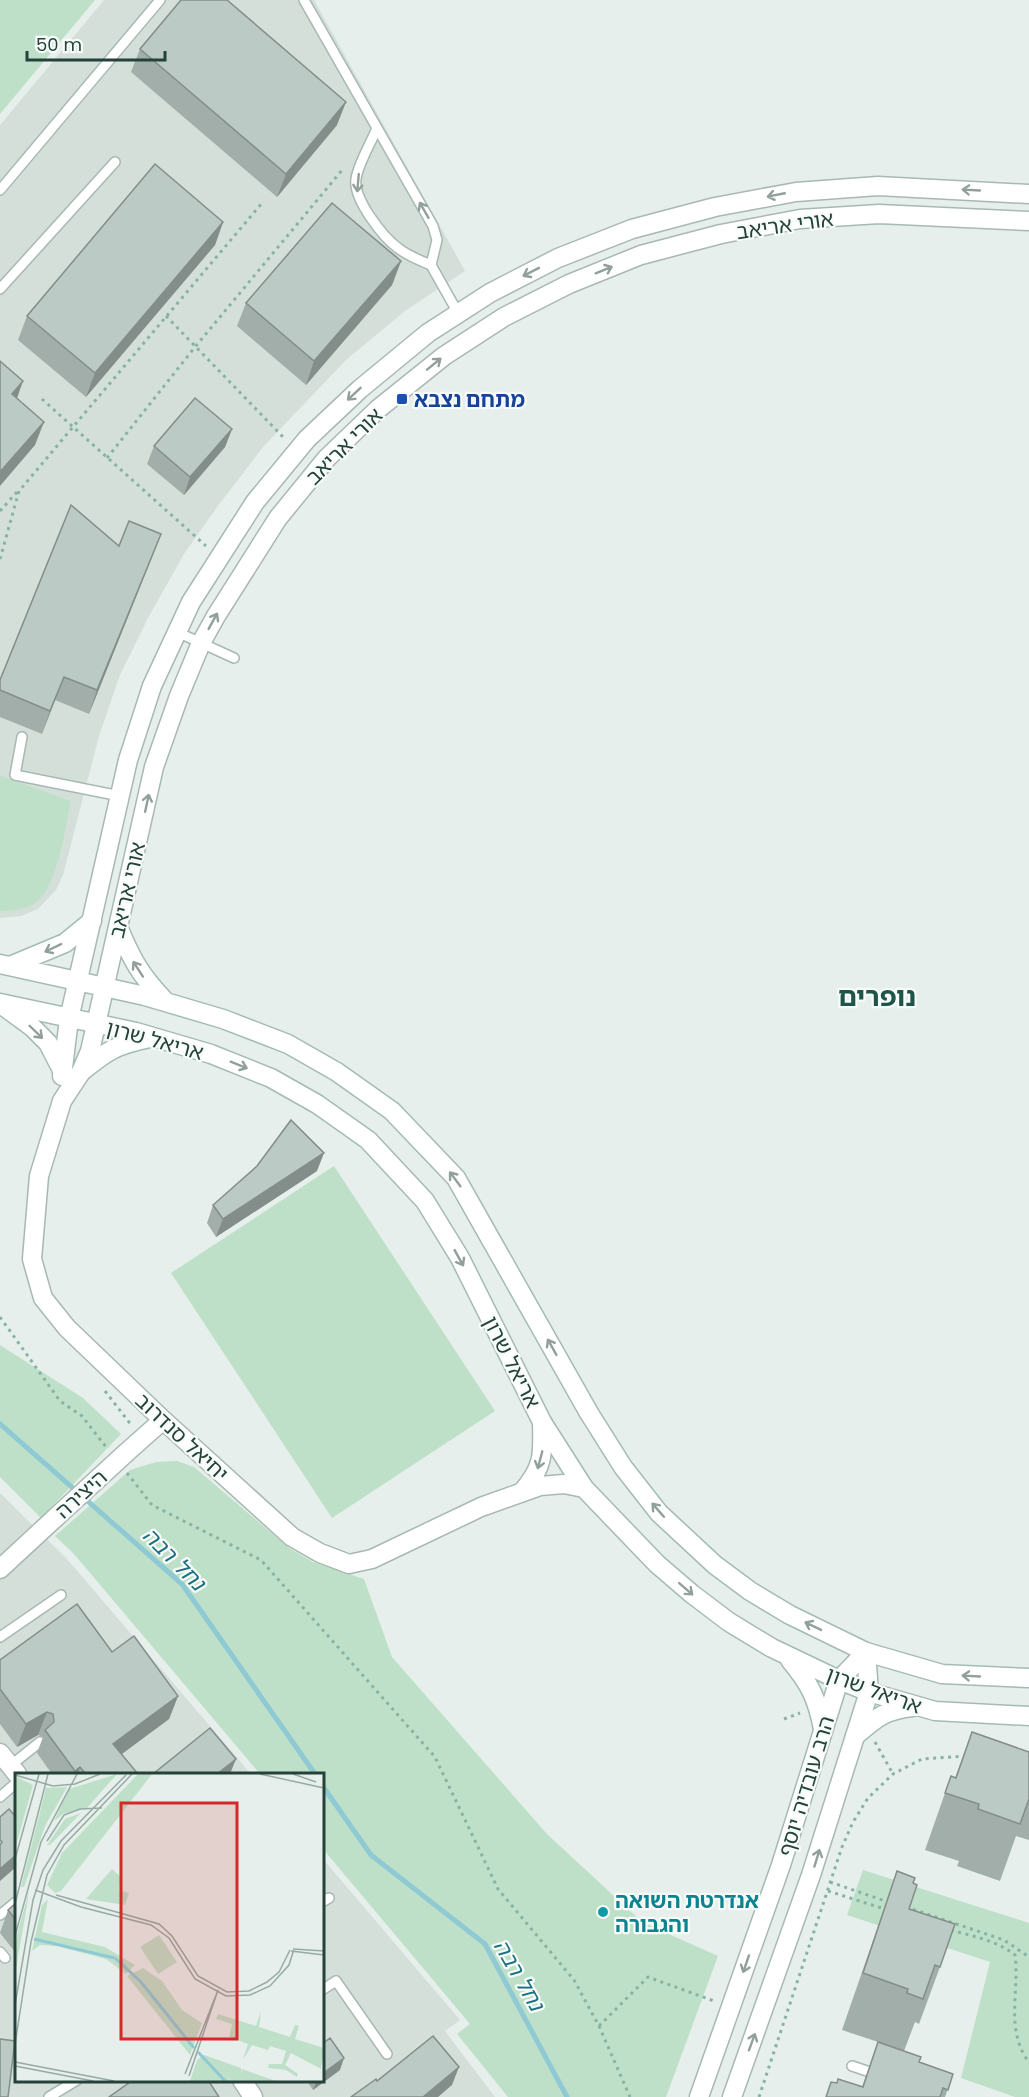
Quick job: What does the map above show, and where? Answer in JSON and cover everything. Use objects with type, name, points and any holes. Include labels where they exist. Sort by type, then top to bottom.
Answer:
[{"type":"street","name":"אורי אריאב","points":[[78,981],[128,760],[152,686],[191,602],[255,502],[307,439],[360,388],[428,333],[490,293],[558,258],[632,229],[715,207],[796,192],[878,186],[1029,194]]},
{"type":"street","name":"אורי אריאב","points":[[97,1024],[154,767],[178,696],[201,643],[216,615],[278,518],[327,458],[378,409],[444,356],[504,317],[569,284],[641,255],[721,234],[800,219],[879,214],[1029,221]]},
{"type":"street","points":[[5,965],[65,943],[92,921]]},
{"type":"street","points":[[119,929],[141,974],[166,1002]]},
{"type":"street","name":"אריאל שרון","points":[[5,965],[106,987],[223,1018],[288,1044],[337,1072],[392,1111],[456,1178],[589,1413],[623,1467],[660,1513],[716,1565],[750,1591],[790,1615],[866,1652],[942,1674],[1029,1678]]},
{"type":"street","name":"יחיאל סנדרוב","points":[[62,1101],[62,1070],[69,1018],[78,981]]},
{"type":"street","points":[[0,1003],[32,1027],[48,1043],[62,1070]]},
{"type":"street","name":"אריאל שרון","points":[[0,1003],[152,1037],[211,1054],[271,1078],[317,1104],[375,1147],[405,1178],[430,1209],[460,1258],[542,1422],[584,1488],[657,1564],[729,1622],[785,1654],[839,1680],[869,1692],[935,1711],[1029,1716]]},
{"type":"street","name":"יחיאל סנדרוב","points":[[97,1024],[90,1051],[81,1072],[62,1101],[39,1176],[32,1260],[43,1298],[67,1328],[163,1420],[292,1537],[320,1553],[349,1563],[372,1559],[481,1507],[540,1486],[564,1484],[584,1488]]},
{"type":"street","points":[[81,1072],[107,1051],[123,1044],[152,1037]]},
{"type":"street","name":"היצירה","points":[[0,1569],[163,1420]]},
{"type":"street","points":[[522,1492],[535,1477],[543,1453],[542,1422]]},
{"type":"street","name":"הרב עובדיה יוסף","points":[[699,2097],[781,1865],[839,1680],[866,1652]]},
{"type":"street","name":"הרב עובדיה יוסף","points":[[732,2097],[811,1875],[869,1692],[866,1652]]},
{"type":"street","points":[[785,1654],[806,1679],[819,1705],[823,1729]]},
{"type":"street","points":[[855,1736],[878,1716],[898,1708],[918,1706]]},
{"type":"street","points":[[243,2082],[253,2097]]},
{"type":"lane","points":[[0,190],[160,0]]},
{"type":"lane","points":[[304,0],[433,226],[436,240],[431,265]]},
{"type":"lane","points":[[377,128],[356,178],[356,192],[364,208],[395,246],[411,257],[431,265],[458,313]]},
{"type":"lane","points":[[0,289],[115,162]]},
{"type":"lane","points":[[177,632],[234,658]]},
{"type":"lane","points":[[22,737],[15,775],[120,796]]},
{"type":"lane","points":[[0,1637],[61,1595]]},
{"type":"lane","points":[[9,1765],[40,1742]]},
{"type":"lane","points":[[0,1797],[15,1784]]},
{"type":"lane","points":[[0,1915],[15,1903]]},
{"type":"lane","points":[[324,1989],[336,1981],[387,2054]]},
{"type":"lane","points":[[852,2066],[884,2076]]},
{"type":"lane","points":[[49,2097],[73,2082]]},
{"type":"path","points":[[108,458],[195,347],[347,165]]},
{"type":"path","points":[[0,511],[262,203]]},
{"type":"path","points":[[166,316],[297,451]]},
{"type":"path","points":[[42,399],[220,558]]},
{"type":"path","points":[[0,559],[19,491]]},
{"type":"path","points":[[0,1317],[60,1401],[82,1416],[120,1458],[152,1505],[261,1560],[435,1757],[498,1889],[574,1980],[599,2026],[630,2097]]},
{"type":"path","points":[[878,1716],[889,1730],[874,1742],[893,1774]]},
{"type":"path","points":[[759,2097],[842,1847],[868,1798],[893,1774],[922,1759],[966,1756]]},
{"type":"path","points":[[830,1882],[895,1904]]},
{"type":"path","points":[[827,1891],[894,1912]]},
{"type":"path","points":[[906,1908],[1004,1940],[1029,1957]]},
{"type":"path","points":[[949,1929],[993,1943],[1016,1955],[1014,2012],[1019,2046],[1029,2063]]},
{"type":"path","points":[[599,2026],[648,1977],[731,2008]]},
{"type":"shaded area","points":[[104,0],[314,0],[465,271],[405,311],[346,360],[263,447],[217,507],[184,554],[148,618],[120,675],[99,736],[63,875],[56,890],[38,909],[21,916],[0,918],[0,125]]},
{"type":"shaded area","points":[[0,1493],[67,1559],[250,1773],[15,1773],[15,2082],[324,2082],[324,1860],[460,2020],[445,2031],[495,2097],[0,2097]]},
{"type":"green space","points":[[0,0],[95,0],[0,114]]},
{"type":"green space","points":[[0,776],[71,801],[59,858],[48,887],[41,898],[32,905],[8,911],[0,911]]},
{"type":"green space","points":[[334,1166],[495,1411],[332,1518],[171,1273]]},
{"type":"green space","points":[[0,1345],[83,1398],[121,1434],[41,1518],[0,1477]]},
{"type":"green space","points":[[177,1461],[194,1467],[289,1548],[313,1562],[364,1579],[392,1657],[547,1834],[642,1922],[718,1956],[666,2097],[508,2097],[457,2034],[470,2024],[324,1850],[324,1773],[259,1773],[74,1554],[55,1536],[130,1470],[156,1462]]},
{"type":"green space","points":[[863,1870],[1029,1923],[1029,2097],[1015,2097],[961,2078],[990,1962],[847,1915]]},
{"type":"building","points":[[181,0],[227,0],[346,102],[286,174],[140,49]]},
{"type":"building","points":[[155,164],[223,222],[95,373],[27,316]]},
{"type":"building","points":[[332,203],[401,261],[314,361],[246,303]]},
{"type":"building","points":[[0,361],[23,381],[12,394],[44,422],[0,472]]},
{"type":"building","points":[[195,398],[232,429],[190,477],[154,446]]},
{"type":"building","points":[[71,505],[119,546],[129,521],[161,534],[97,690],[64,677],[50,711],[0,690],[0,680]]},
{"type":"building","points":[[291,1120],[324,1153],[223,1219],[213,1205],[257,1166]]},
{"type":"building","points":[[77,1604],[112,1652],[134,1636],[178,1696],[113,1744],[137,1773],[85,1773],[80,1767],[75,1771],[45,1730],[54,1722],[53,1714],[47,1712],[26,1724],[0,1689],[0,1660]]},
{"type":"building","points":[[210,1728],[236,1759],[218,1773],[154,1773]]},
{"type":"building","points":[[972,1732],[1029,1752],[1029,1799],[1020,1824],[978,1809],[979,1804],[945,1793],[951,1776],[956,1778]]},
{"type":"building","points":[[9,1809],[15,1816],[15,1856],[0,1869],[2,1842],[0,1840],[0,1817]]},
{"type":"building","points":[[897,1871],[915,1878],[913,1883],[917,1885],[909,1909],[955,1924],[940,1967],[935,1965],[923,1999],[907,1993],[908,1989],[863,1973]]},
{"type":"building","points":[[15,1904],[15,1919],[8,1910]]},
{"type":"building","points":[[433,2036],[459,2067],[423,2097],[351,2097],[376,2079],[377,2081]]},
{"type":"building","points":[[330,2038],[344,2058],[324,2073],[324,2042]]},
{"type":"building","points":[[0,2039],[15,2041],[8,2097],[0,2097]]},
{"type":"building","points":[[878,2042],[921,2057],[919,2062],[953,2074],[948,2090],[943,2088],[940,2097],[826,2097],[831,2082],[837,2083],[838,2079],[863,2087]]},
{"type":"building","points":[[130,2082],[209,2082],[219,2097],[109,2097]]},
{"type":"waterway","name":"נחל רבה","points":[[0,1424],[182,1584],[314,1773]]},
{"type":"waterway","name":"נחל רבה","points":[[324,1788],[371,1855],[485,1944],[567,2097]]},
{"type":"place","name":"מתחם נצבא","points":[[402,399]]},
{"type":"place","name":"אנדרטת השואה והגבורה","points":[[603,1912]]},
{"type":"district","name":"נופרים","points":[[877,996]]}]
